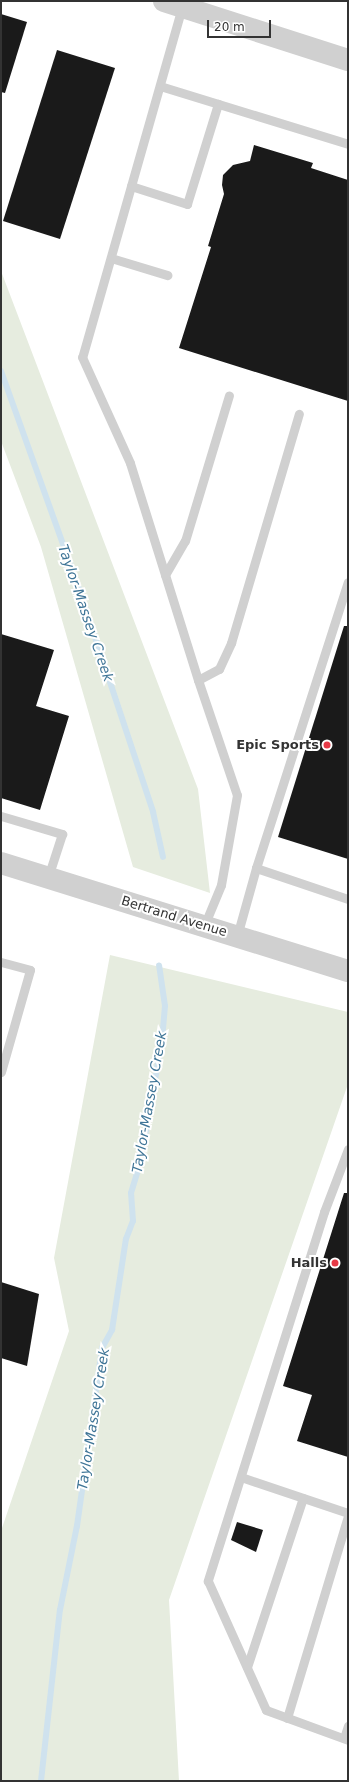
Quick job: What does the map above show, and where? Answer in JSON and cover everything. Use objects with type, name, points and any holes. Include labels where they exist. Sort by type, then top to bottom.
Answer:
[{"type":"street","points":[[173,4],[348,60]]},
{"type":"street","name":"Bertrand Avenue","points":[[1,863],[348,971]]},
{"type":"lane","points":[[173,4],[160,86],[82,357],[130,463],[198,680],[238,796],[221,885],[204,926]]},
{"type":"lane","points":[[160,86],[348,144]]},
{"type":"lane","points":[[131,186],[187,204],[218,104]]},
{"type":"lane","points":[[111,258],[167,275]]},
{"type":"lane","points":[[165,575],[185,541],[229,394]]},
{"type":"lane","points":[[198,680],[220,669],[231,643],[299,414]]},
{"type":"lane","points":[[237,936],[256,868],[348,582]]},
{"type":"lane","points":[[1,816],[62,834],[48,878]]},
{"type":"lane","points":[[256,868],[348,899]]},
{"type":"lane","points":[[1,962],[30,970],[1,1072]]},
{"type":"lane","points":[[348,1149],[324,1212],[208,1581],[266,1710],[346,1739],[348,1726]]},
{"type":"lane","points":[[241,1477],[348,1513]]},
{"type":"lane","points":[[247,1667],[302,1498]]},
{"type":"lane","points":[[287,1718],[348,1516]]},
{"type":"shaded area","points":[[1,271],[198,789],[210,893],[133,867],[41,547],[1,441]]},
{"type":"shaded area","points":[[110,955],[348,1012],[348,1084],[169,1600],[179,1781],[1,1781],[1,1531],[69,1331],[54,1258]]},
{"type":"building","points":[[1,14],[27,22],[5,93],[1,92]]},
{"type":"building","points":[[57,50],[115,68],[60,239],[3,221]]},
{"type":"building","points":[[254,145],[313,163],[311,168],[348,180],[348,401],[179,348],[211,247],[208,246],[224,194],[222,185],[223,175],[233,165],[250,161]]},
{"type":"building","name":"Epic Sports","points":[[344,626],[348,626],[348,859],[278,837]]},
{"type":"building","points":[[1,634],[54,650],[36,706],[69,716],[40,810],[1,798]]},
{"type":"building","name":"Halls","points":[[344,1193],[348,1193],[348,1457],[297,1441],[312,1395],[283,1386]]},
{"type":"building","points":[[1,1282],[39,1294],[27,1366],[1,1358]]},
{"type":"building","points":[[237,1522],[263,1530],[256,1552],[231,1540]]},
{"type":"waterway","name":"Taylor-Massey Creek","points":[[1,371],[79,589],[153,812],[163,857]]},
{"type":"waterway","name":"Taylor-Massey Creek","points":[[41,1781],[60,1610],[77,1526],[102,1348],[112,1330],[126,1239],[133,1221],[131,1193],[140,1164],[162,1040],[165,1006],[159,965]]},
{"type":"place","name":"Epic Sports","points":[[327,745]]},
{"type":"place","name":"Halls","points":[[335,1263]]}]
